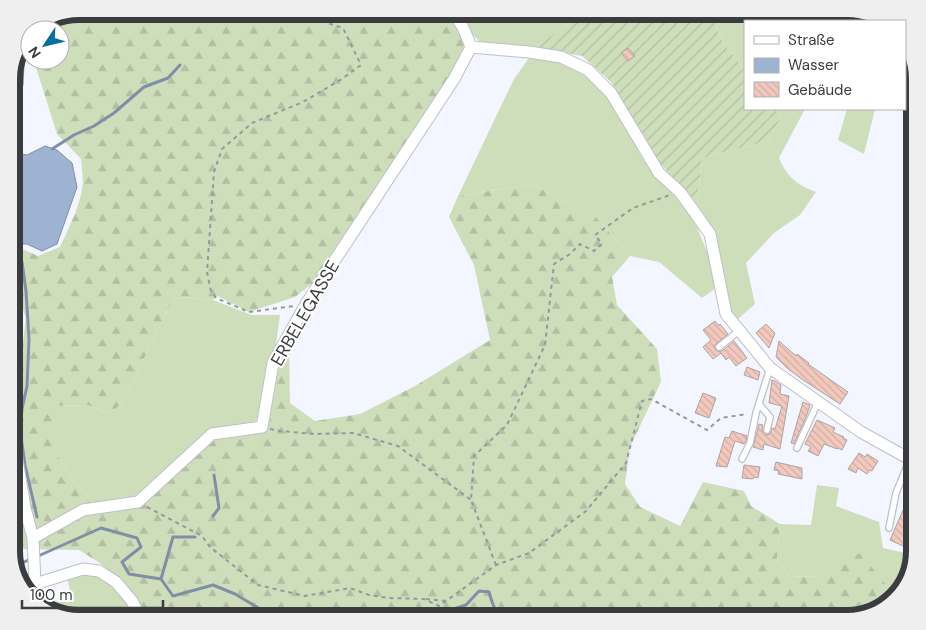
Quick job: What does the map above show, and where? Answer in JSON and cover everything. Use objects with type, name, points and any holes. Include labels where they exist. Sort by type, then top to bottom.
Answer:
[{"type":"street","points":[[457,20],[465,31],[471,47],[561,57],[588,70],[611,93],[659,172],[680,192],[710,234],[726,314],[770,368],[861,432],[906,458]]},
{"type":"street","name":"ERBELEGASSE","points":[[262,427],[273,362],[306,304],[454,79],[471,47]]},
{"type":"street","points":[[33,538],[83,510],[138,502],[212,434],[262,427]]},
{"type":"street","points":[[20,478],[25,508],[33,538],[36,592]]},
{"type":"street","points":[[35,584],[83,569],[99,572],[116,582],[132,601],[136,610]]},
{"type":"lane","points":[[719,347],[740,330]]},
{"type":"lane","points":[[742,459],[750,443],[756,413],[770,368]]},
{"type":"lane","points":[[798,448],[818,402]]},
{"type":"lane","points":[[759,404],[770,418],[767,430]]},
{"type":"lane","points":[[889,528],[896,493],[906,473]]},
{"type":"path","points":[[286,20],[321,21],[343,28],[362,65],[303,102],[252,123],[222,149],[214,172],[207,272],[211,291],[216,298],[249,312],[306,304]]},
{"type":"path","points":[[496,565],[470,500],[474,456],[507,425],[545,345],[554,264],[570,254],[580,244],[594,250],[602,244],[595,234],[633,208],[680,192]]},
{"type":"path","points":[[439,610],[439,606],[446,600],[496,565],[529,553],[586,511],[626,463],[642,401],[651,399],[707,430],[721,418],[756,413]]},
{"type":"path","points":[[262,427],[280,432],[314,434],[353,433],[398,446],[470,500]]},
{"type":"path","points":[[138,502],[202,536],[210,548],[258,585],[305,596],[350,588],[369,595],[389,598],[446,600]]},
{"type":"path","points":[[424,599],[439,606]]},
{"type":"green space","points":[[453,20],[465,34],[462,58],[318,279],[295,297],[249,312],[217,296],[213,300],[180,297],[171,302],[122,404],[108,414],[88,405],[54,406],[54,450],[75,484],[95,503],[135,495],[180,469],[205,438],[247,436],[264,416],[282,348],[289,349],[290,403],[315,421],[360,414],[415,386],[490,340],[474,265],[449,217],[458,196],[531,184],[595,216],[630,256],[612,277],[617,305],[657,349],[661,382],[630,447],[625,484],[640,507],[680,526],[703,482],[744,491],[751,506],[780,524],[777,559],[789,576],[817,577],[860,553],[891,591],[870,606],[847,610],[141,610],[130,592],[103,565],[79,550],[20,549],[20,364],[26,318],[20,302],[20,248],[38,256],[60,247],[75,214],[83,182],[81,159],[57,134],[37,70],[70,70],[70,21]]},
{"type":"green space","points":[[459,20],[573,20],[535,48],[480,42]]},
{"type":"green space","points":[[573,20],[714,20],[723,43],[744,69],[744,110],[776,110],[781,117],[768,141],[702,158],[697,204],[658,161],[611,82],[582,56],[535,48]]},
{"type":"green space","points":[[714,20],[744,20],[744,69],[723,43]]},
{"type":"green space","points":[[529,58],[562,63],[593,80],[611,101],[644,161],[694,220],[712,264],[716,288],[702,298],[659,262],[630,256],[595,216],[531,184],[458,196],[514,79]]},
{"type":"green space","points":[[776,110],[804,110],[779,158],[793,180],[816,192],[800,215],[774,233],[746,263],[755,304],[738,319],[733,317],[713,236],[697,204],[702,158],[768,141],[781,117]]},
{"type":"green space","points":[[847,110],[875,110],[864,154],[838,140]]},
{"type":"green space","points":[[180,297],[213,300],[252,315],[280,315],[275,351],[260,415],[252,425],[135,495],[95,503],[75,484],[54,450],[54,406],[88,405],[108,414],[122,404],[171,302]]},
{"type":"green space","points":[[817,485],[839,488],[836,506],[879,522],[883,548],[906,553],[902,574],[896,584],[891,591],[860,554],[817,577],[789,576],[777,559],[780,524],[811,525]]},
{"type":"green space","points":[[87,573],[103,579],[122,596],[132,610],[79,610],[56,605],[55,602],[72,599],[67,577]]},
{"type":"water","points":[[21,70],[24,70],[23,85],[20,91]]},
{"type":"water","points":[[45,146],[57,150],[72,163],[77,187],[57,244],[42,251],[27,244],[20,244],[20,154],[27,155]]},
{"type":"building","points":[[628,48],[635,56],[628,61],[621,53]]},
{"type":"building","points":[[715,321],[728,334],[716,344],[714,347],[716,350],[722,351],[734,341],[747,358],[736,366],[729,357],[726,360],[721,353],[713,359],[703,347],[711,340],[703,330]]},
{"type":"building","points":[[766,324],[775,333],[769,348],[756,333]]},
{"type":"building","points":[[779,341],[796,356],[797,354],[848,392],[840,404],[803,380],[776,357]]},
{"type":"building","points":[[747,367],[760,372],[758,380],[744,375]]},
{"type":"building","points":[[772,380],[781,385],[780,394],[789,396],[780,449],[764,444],[763,450],[753,447],[759,424],[763,425],[762,431],[764,434],[770,434],[772,428],[775,429],[782,406],[769,403]]},
{"type":"building","points":[[703,393],[716,398],[709,418],[695,413]]},
{"type":"building","points":[[803,402],[810,405],[794,444],[791,443]]},
{"type":"building","points":[[817,420],[835,428],[833,432],[847,440],[842,450],[824,444],[818,456],[808,451],[811,447],[805,444]]},
{"type":"building","points":[[732,431],[747,436],[746,441],[744,444],[735,441],[727,467],[716,466],[725,437],[729,438]]},
{"type":"building","points":[[859,453],[865,457],[867,454],[878,461],[872,471],[870,470],[867,474],[858,468],[856,473],[848,469]]},
{"type":"building","points":[[776,462],[802,468],[802,479],[778,474],[779,471],[774,470]]},
{"type":"building","points":[[744,465],[760,467],[758,478],[742,478]]},
{"type":"building","points":[[903,510],[906,511],[906,539],[903,546],[890,540]]},
{"type":"waterway","points":[[52,149],[114,113],[144,87],[168,78],[180,65]]},
{"type":"waterway","points":[[20,152],[21,158]]},
{"type":"waterway","points":[[20,256],[26,291],[29,339],[27,386],[20,430]]},
{"type":"waterway","points":[[20,430],[25,465],[37,517]]},
{"type":"waterway","points":[[213,516],[219,508],[214,475]]},
{"type":"waterway","points":[[36,557],[101,528],[137,538],[141,547],[122,562],[129,574],[161,579],[173,596],[213,585],[235,594],[262,610]]},
{"type":"waterway","points":[[161,579],[173,537],[195,537]]},
{"type":"waterway","points":[[22,564],[30,559]]},
{"type":"waterway","points":[[450,610],[466,605],[479,591],[489,592],[496,610]]}]
